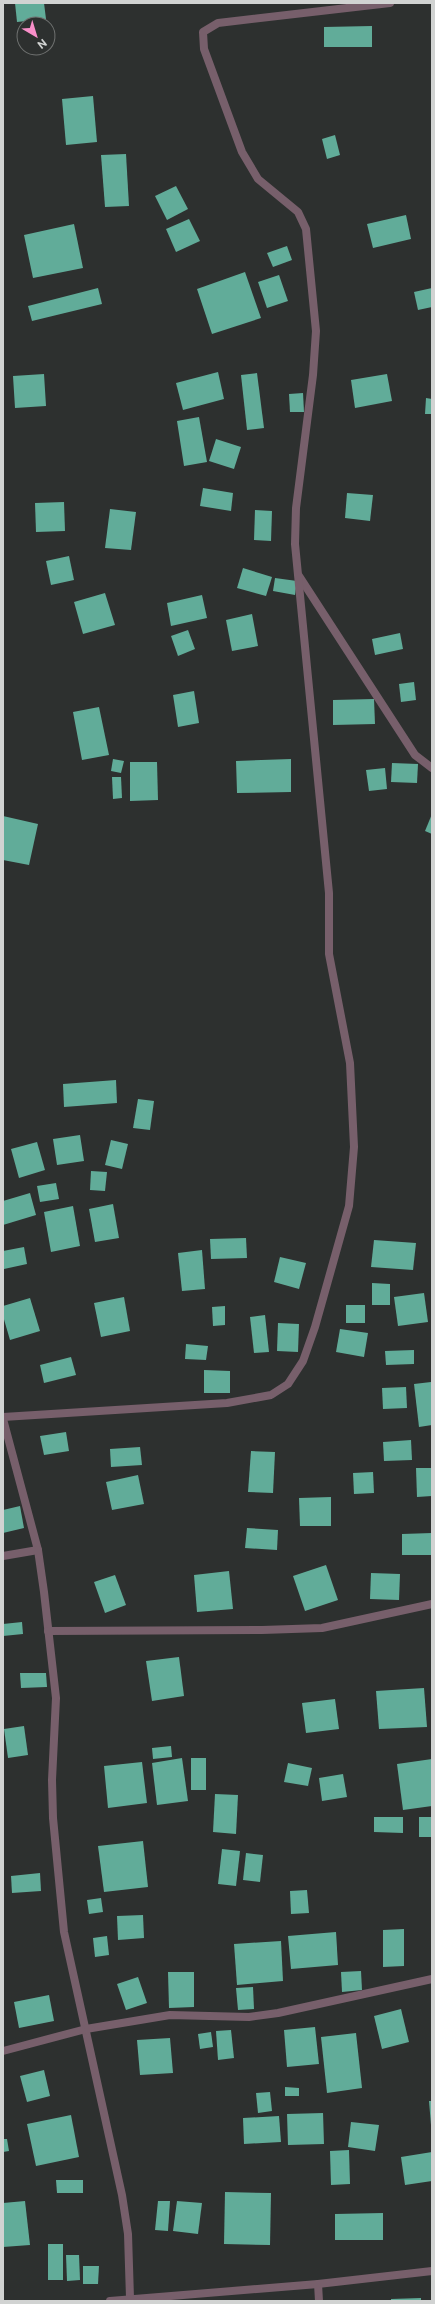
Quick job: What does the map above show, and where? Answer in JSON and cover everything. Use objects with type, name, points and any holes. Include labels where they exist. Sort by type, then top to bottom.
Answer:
[{"type":"street","points":[[130,2298],[128,2234],[122,2194],[64,1932],[58,1879],[52,1780],[56,1698],[38,1550],[3,1418],[227,1403],[271,1395],[288,1384],[303,1361],[349,1206],[354,1147],[350,1063],[329,954],[329,893],[295,544],[296,508],[313,375],[316,331],[306,229],[298,212],[258,179],[242,152],[204,48],[204,32],[218,23],[390,3]]},
{"type":"street","points":[[298,575],[415,755],[432,768]]},
{"type":"street","points":[[3,1556],[38,1550]]},
{"type":"street","points":[[48,1630],[262,1630],[322,1628],[432,1604]]},
{"type":"street","points":[[3,2051],[86,2029],[170,2015],[249,2017],[278,2013],[432,1979]]},
{"type":"street","points":[[110,2301],[130,2298],[318,2284],[432,2271]]},
{"type":"street","points":[[318,2284],[319,2301]]},
{"type":"building","points":[[15,3],[44,3],[46,16],[16,16]]},
{"type":"building","points":[[372,26],[372,47],[324,47],[324,27]]},
{"type":"building","points":[[93,96],[97,142],[66,145],[62,99]]},
{"type":"building","points":[[335,135],[340,155],[327,159],[322,139]]},
{"type":"building","points":[[126,154],[129,206],[105,207],[101,155]]},
{"type":"building","points":[[176,186],[188,209],[167,220],[155,196]]},
{"type":"building","points":[[406,215],[411,239],[373,248],[367,224]]},
{"type":"building","points":[[189,219],[200,241],[176,252],[166,229]]},
{"type":"building","points":[[74,224],[83,268],[33,278],[24,235]]},
{"type":"building","points":[[287,246],[292,260],[273,267],[267,253]]},
{"type":"building","points":[[245,272],[261,318],[212,334],[197,289]]},
{"type":"building","points":[[279,275],[288,301],[267,308],[258,282]]},
{"type":"building","points":[[98,288],[102,304],[32,321],[28,306]]},
{"type":"building","points":[[432,288],[432,307],[418,310],[414,292]]},
{"type":"building","points":[[218,372],[224,399],[183,410],[176,383]]},
{"type":"building","points":[[257,373],[264,428],[247,430],[241,375]]},
{"type":"building","points":[[44,374],[46,406],[15,408],[13,376]]},
{"type":"building","points":[[387,374],[392,401],[355,408],[351,380]]},
{"type":"building","points":[[303,393],[304,412],[290,412],[289,394]]},
{"type":"building","points":[[426,398],[432,399],[432,414],[425,414]]},
{"type":"building","points":[[199,417],[207,462],[184,466],[177,421]]},
{"type":"building","points":[[216,439],[241,447],[234,469],[209,461]]},
{"type":"building","points":[[203,488],[233,493],[231,511],[200,506]]},
{"type":"building","points":[[347,493],[373,495],[370,521],[345,518]]},
{"type":"building","points":[[64,502],[65,531],[36,532],[35,503]]},
{"type":"building","points":[[110,509],[136,512],[131,550],[105,548]]},
{"type":"building","points":[[255,510],[272,511],[271,541],[254,540]]},
{"type":"building","points":[[69,556],[74,580],[51,585],[46,561]]},
{"type":"building","points":[[243,568],[272,577],[266,596],[237,588]]},
{"type":"building","points":[[275,578],[297,581],[295,595],[273,591]]},
{"type":"building","points":[[105,593],[115,625],[83,634],[74,602]]},
{"type":"building","points":[[202,595],[207,618],[171,626],[167,603]]},
{"type":"building","points":[[252,614],[258,646],[232,651],[226,620]]},
{"type":"building","points":[[188,630],[195,649],[178,656],[171,636]]},
{"type":"building","points":[[400,633],[403,649],[375,655],[372,639]]},
{"type":"building","points":[[414,682],[416,700],[401,702],[399,684]]},
{"type":"building","points":[[194,691],[199,723],[178,727],[173,695]]},
{"type":"building","points":[[374,699],[375,724],[333,725],[333,700]]},
{"type":"building","points":[[99,707],[109,755],[82,760],[73,712]]},
{"type":"building","points":[[113,759],[124,761],[121,773],[111,771]]},
{"type":"building","points":[[291,759],[291,792],[237,793],[236,761]]},
{"type":"building","points":[[130,762],[157,762],[158,800],[130,801]]},
{"type":"building","points":[[392,763],[418,764],[417,783],[391,782]]},
{"type":"building","points":[[385,768],[387,789],[369,791],[366,770]]},
{"type":"building","points":[[112,777],[121,777],[122,798],[113,799]]},
{"type":"building","points":[[432,814],[432,834],[425,831]]},
{"type":"building","points":[[3,816],[38,824],[29,865],[3,860]]},
{"type":"building","points":[[116,1080],[117,1103],[64,1107],[63,1084]]},
{"type":"building","points":[[138,1099],[154,1101],[150,1130],[133,1128]]},
{"type":"building","points":[[80,1135],[84,1161],[57,1165],[53,1139]]},
{"type":"building","points":[[111,1140],[128,1144],[122,1169],[105,1165]]},
{"type":"building","points":[[37,1142],[45,1170],[19,1178],[11,1149]]},
{"type":"building","points":[[91,1171],[107,1172],[105,1191],[90,1190]]},
{"type":"building","points":[[56,1183],[59,1199],[40,1202],[37,1186]]},
{"type":"building","points":[[30,1193],[36,1215],[3,1225],[3,1201]]},
{"type":"building","points":[[113,1204],[119,1238],[95,1242],[89,1209]]},
{"type":"building","points":[[73,1206],[80,1246],[51,1252],[44,1212]]},
{"type":"building","points":[[246,1238],[247,1258],[211,1259],[210,1239]]},
{"type":"building","points":[[374,1240],[416,1243],[413,1270],[371,1267]]},
{"type":"building","points":[[24,1247],[27,1264],[4,1269],[3,1251]]},
{"type":"building","points":[[202,1250],[205,1289],[182,1291],[178,1253]]},
{"type":"building","points":[[280,1257],[306,1263],[299,1289],[274,1282]]},
{"type":"building","points":[[372,1283],[390,1284],[390,1305],[372,1305]]},
{"type":"building","points":[[424,1293],[428,1322],[398,1326],[394,1297]]},
{"type":"building","points":[[124,1297],[130,1331],[101,1337],[94,1303]]},
{"type":"building","points":[[30,1298],[40,1331],[10,1340],[3,1316],[3,1306]]},
{"type":"building","points":[[346,1305],[365,1305],[365,1323],[346,1323]]},
{"type":"building","points":[[225,1306],[225,1325],[213,1326],[212,1307]]},
{"type":"building","points":[[265,1315],[269,1352],[254,1353],[250,1317]]},
{"type":"building","points":[[278,1323],[299,1324],[298,1352],[277,1351]]},
{"type":"building","points":[[340,1329],[368,1333],[364,1357],[336,1352]]},
{"type":"building","points":[[186,1344],[208,1346],[206,1360],[185,1359]]},
{"type":"building","points":[[414,1350],[414,1364],[386,1365],[385,1351]]},
{"type":"building","points":[[71,1357],[76,1375],[44,1383],[40,1365]]},
{"type":"building","points":[[204,1370],[230,1371],[230,1393],[204,1393]]},
{"type":"building","points":[[431,1382],[432,1425],[419,1427],[414,1384]]},
{"type":"building","points":[[406,1387],[407,1408],[383,1409],[382,1388]]},
{"type":"building","points":[[66,1432],[69,1451],[44,1455],[40,1436]]},
{"type":"building","points":[[411,1440],[412,1460],[384,1461],[383,1442]]},
{"type":"building","points":[[140,1447],[142,1465],[111,1467],[110,1449]]},
{"type":"building","points":[[251,1451],[275,1452],[273,1493],[248,1492]]},
{"type":"building","points":[[416,1468],[432,1468],[432,1496],[417,1497]]},
{"type":"building","points":[[373,1472],[374,1493],[354,1494],[353,1473]]},
{"type":"building","points":[[138,1475],[144,1504],[112,1510],[106,1482]]},
{"type":"building","points":[[331,1497],[331,1526],[300,1526],[299,1498]]},
{"type":"building","points":[[20,1506],[24,1528],[3,1533],[3,1510]]},
{"type":"building","points":[[247,1528],[278,1530],[277,1550],[245,1548]]},
{"type":"building","points":[[432,1533],[432,1555],[402,1555],[402,1534]]},
{"type":"building","points":[[326,1565],[338,1600],[305,1611],[293,1576]]},
{"type":"building","points":[[229,1571],[233,1609],[197,1612],[194,1575]]},
{"type":"building","points":[[371,1573],[400,1574],[399,1600],[370,1599]]},
{"type":"building","points":[[115,1575],[126,1605],[105,1613],[94,1582]]},
{"type":"building","points":[[22,1622],[23,1634],[3,1636],[3,1624]]},
{"type":"building","points":[[179,1657],[184,1696],[152,1701],[146,1661]]},
{"type":"building","points":[[20,1673],[46,1673],[47,1687],[21,1688]]},
{"type":"building","points":[[424,1688],[427,1727],[379,1729],[376,1691]]},
{"type":"building","points":[[335,1699],[339,1729],[306,1733],[302,1703]]},
{"type":"building","points":[[24,1726],[28,1755],[8,1758],[4,1729]]},
{"type":"building","points":[[171,1746],[172,1757],[153,1759],[152,1748]]},
{"type":"building","points":[[182,1758],[188,1801],[157,1805],[152,1763]]},
{"type":"building","points":[[191,1758],[206,1758],[206,1790],[191,1790]]},
{"type":"building","points":[[432,1759],[432,1806],[403,1810],[397,1764]]},
{"type":"building","points":[[142,1762],[147,1803],[108,1808],[104,1766]]},
{"type":"building","points":[[288,1763],[312,1768],[308,1786],[284,1782]]},
{"type":"building","points":[[343,1774],[347,1797],[322,1801],[319,1778]]},
{"type":"building","points":[[215,1794],[238,1795],[236,1834],[213,1832]]},
{"type":"building","points":[[374,1817],[403,1817],[403,1833],[374,1832]]},
{"type":"building","points":[[419,1817],[432,1817],[432,1837],[419,1837]]},
{"type":"building","points":[[143,1841],[148,1887],[104,1892],[98,1846]]},
{"type":"building","points":[[222,1849],[240,1851],[236,1886],[218,1884]]},
{"type":"building","points":[[246,1853],[263,1855],[260,1882],[243,1880]]},
{"type":"building","points":[[40,1873],[41,1891],[12,1893],[11,1876]]},
{"type":"building","points":[[307,1890],[309,1913],[291,1914],[290,1891]]},
{"type":"building","points":[[101,1898],[103,1912],[89,1914],[87,1900]]},
{"type":"building","points":[[143,1915],[144,1938],[118,1940],[117,1916]]},
{"type":"building","points":[[404,1929],[404,1966],[383,1967],[383,1930]]},
{"type":"building","points":[[336,1932],[338,1965],[291,1969],[288,1936]]},
{"type":"building","points":[[107,1936],[109,1955],[95,1957],[93,1938]]},
{"type":"building","points":[[281,1941],[283,1981],[237,1985],[234,1944]]},
{"type":"building","points":[[361,1971],[362,1990],[342,1992],[341,1972]]},
{"type":"building","points":[[168,1972],[194,1972],[194,2007],[169,2008]]},
{"type":"building","points":[[138,1977],[147,2003],[126,2010],[117,1984]]},
{"type":"building","points":[[253,1987],[254,2009],[238,2010],[236,1988]]},
{"type":"building","points":[[49,1995],[54,2021],[19,2028],[14,2002]]},
{"type":"building","points":[[401,2009],[409,2042],[382,2049],[374,2016]]},
{"type":"building","points":[[315,2027],[319,2064],[287,2067],[284,2030]]},
{"type":"building","points":[[231,2030],[234,2058],[218,2060],[216,2031]]},
{"type":"building","points":[[211,2032],[213,2047],[200,2049],[198,2034]]},
{"type":"building","points":[[356,2033],[362,2088],[327,2093],[321,2037]]},
{"type":"building","points":[[170,2038],[173,2073],[140,2075],[137,2040]]},
{"type":"building","points":[[44,2070],[50,2096],[27,2102],[20,2076]]},
{"type":"building","points":[[285,2087],[299,2088],[299,2096],[285,2096]]},
{"type":"building","points":[[270,2092],[272,2111],[258,2113],[256,2093]]},
{"type":"building","points":[[429,2101],[432,2101],[432,2125],[431,2125]]},
{"type":"building","points":[[323,2113],[324,2144],[288,2145],[287,2114]]},
{"type":"building","points":[[71,2115],[79,2157],[36,2166],[27,2124]]},
{"type":"building","points":[[279,2116],[281,2142],[244,2144],[243,2118]]},
{"type":"building","points":[[351,2122],[379,2125],[375,2151],[348,2147]]},
{"type":"building","points":[[3,2139],[7,2139],[9,2151],[3,2152]]},
{"type":"building","points":[[349,2150],[350,2184],[331,2185],[330,2151]]},
{"type":"building","points":[[432,2152],[432,2181],[405,2185],[401,2157]]},
{"type":"building","points":[[56,2180],[83,2180],[83,2193],[57,2193]]},
{"type":"building","points":[[225,2192],[271,2193],[270,2245],[224,2244]]},
{"type":"building","points":[[25,2201],[30,2245],[3,2247],[3,2203]]},
{"type":"building","points":[[158,2201],[170,2201],[168,2231],[155,2230]]},
{"type":"building","points":[[177,2201],[202,2203],[198,2234],[173,2231]]},
{"type":"building","points":[[383,2213],[383,2240],[335,2240],[335,2214]]},
{"type":"building","points":[[48,2244],[63,2244],[63,2280],[48,2280]]},
{"type":"building","points":[[66,2255],[79,2255],[80,2280],[67,2281]]},
{"type":"building","points":[[83,2266],[99,2266],[98,2284],[83,2284]]},
{"type":"building","points":[[421,2298],[421,2301],[391,2301],[391,2299]]}]
